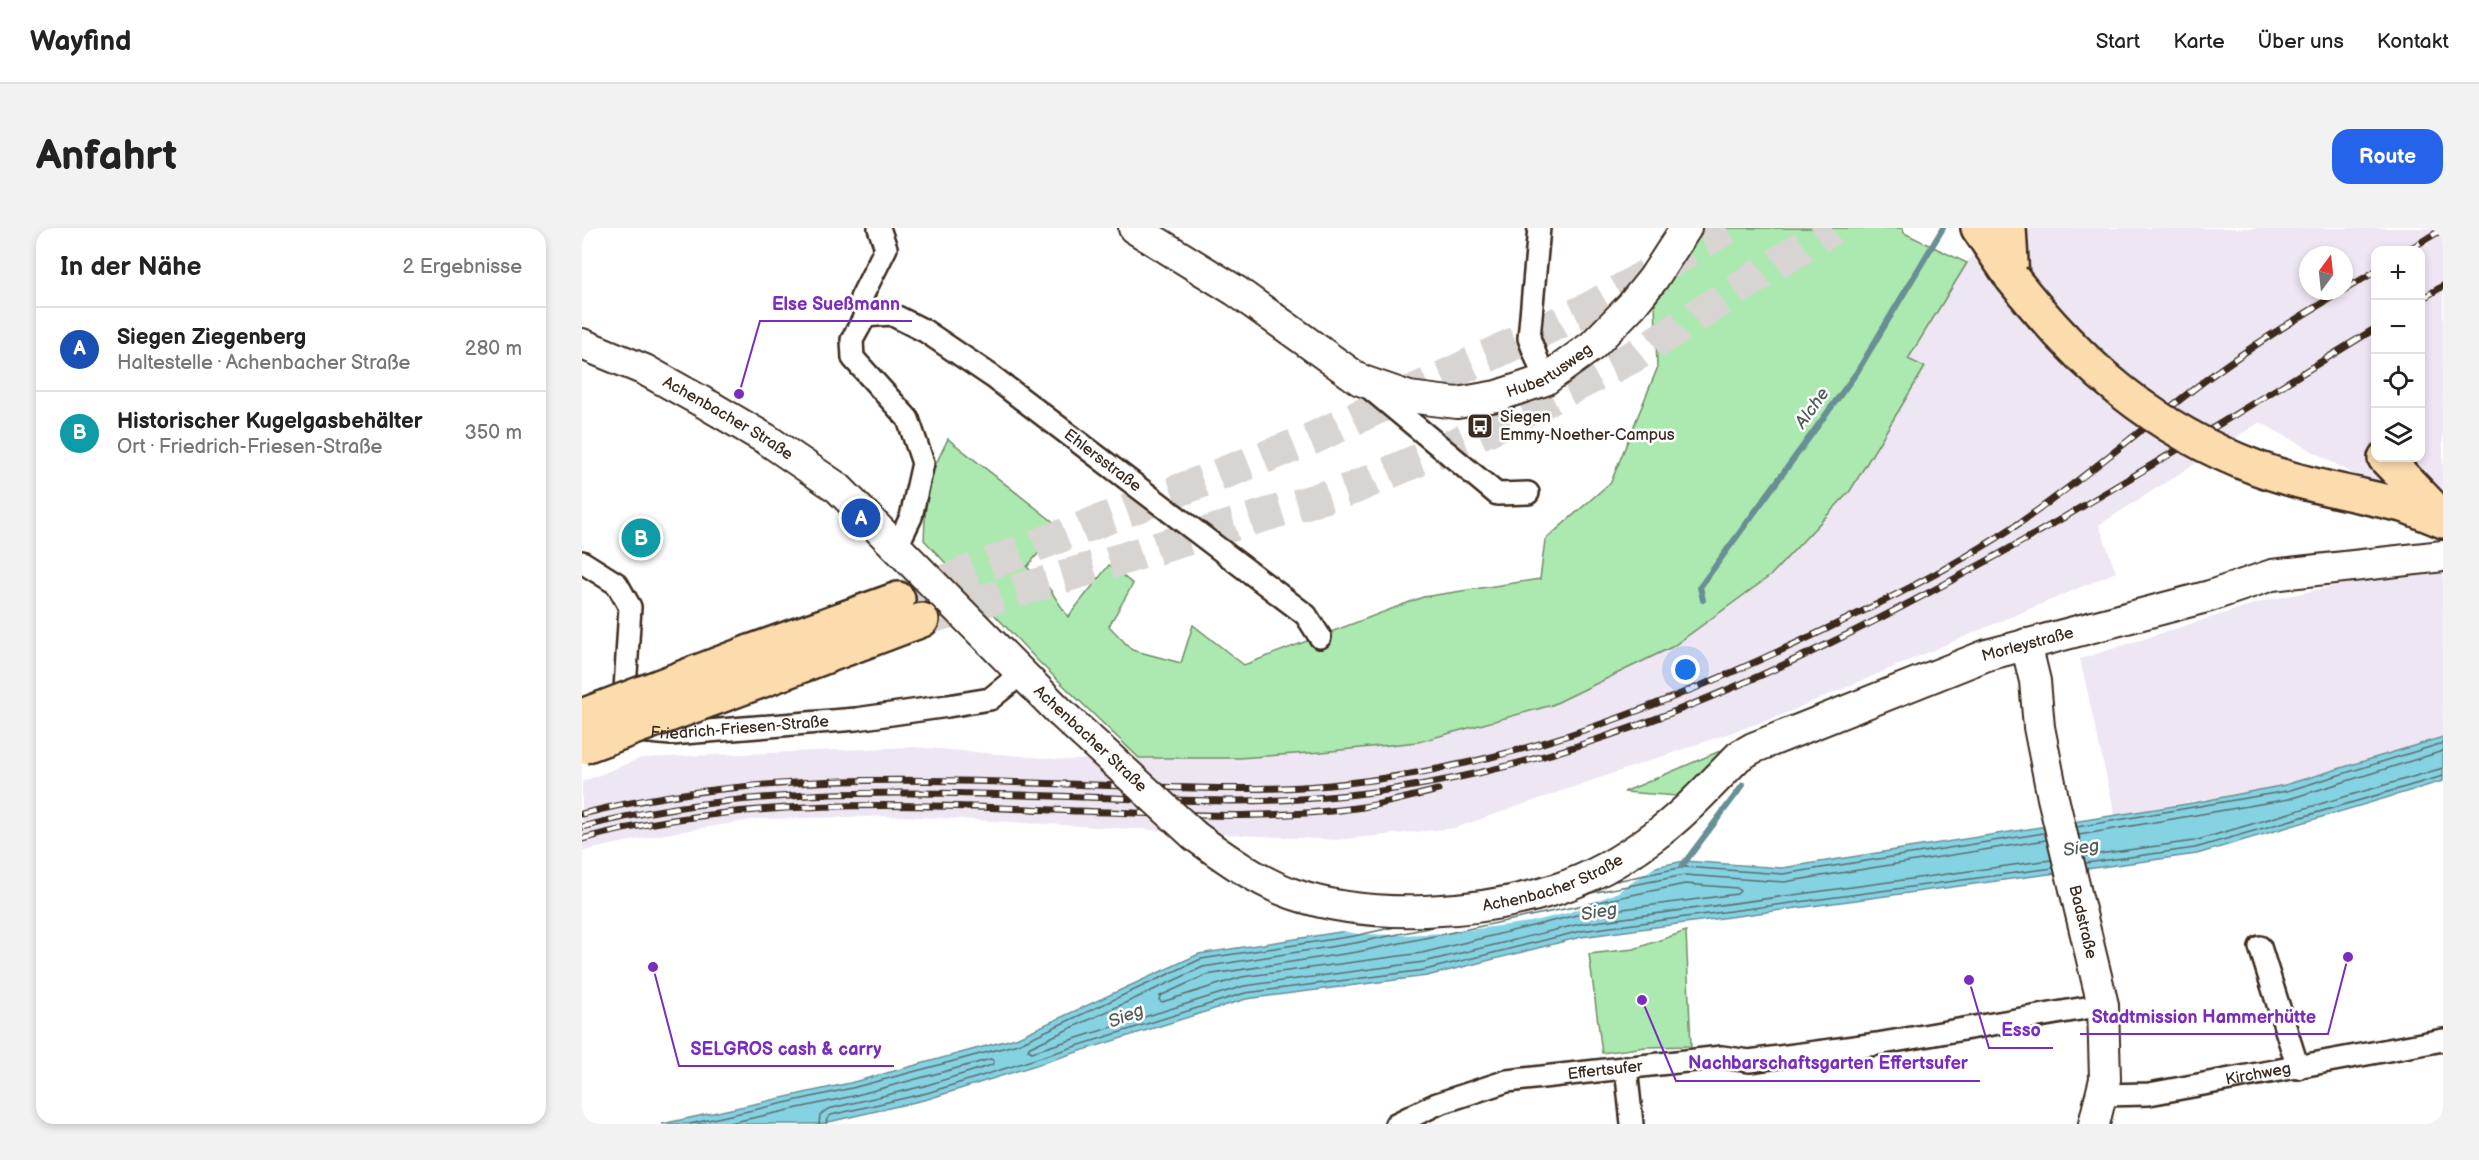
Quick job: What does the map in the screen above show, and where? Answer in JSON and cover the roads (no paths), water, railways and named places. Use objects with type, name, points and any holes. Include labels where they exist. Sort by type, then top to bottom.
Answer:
[{"type":"main road","name":"Hubertusweg","points":[[1134,228],[1236,291],[1360,380],[1409,397],[1457,403],[1497,396],[1545,380],[1592,346],[1632,305],[1653,279],[1686,228]]},
{"type":"main road","points":[[1978,228],[2044,320],[2120,392],[2163,421],[2209,447],[2257,468],[2307,484],[2406,506],[2443,520]]},
{"type":"main road","points":[[2009,228],[2012,278]]},
{"type":"main road","name":"Achenbacher Straße","points":[[587,349],[645,370],[766,439],[838,488],[1060,712],[1195,836],[1230,861],[1292,893],[1328,903],[1364,909],[1407,911],[1522,899],[1560,888],[1596,872],[1644,843]]},
{"type":"main road","points":[[2390,462],[2443,520]]},
{"type":"main road","name":"Morleystraße","points":[[1644,843],[1740,756],[1753,748],[1987,655],[2199,599],[2272,575],[2443,556]]},
{"type":"main road","points":[[590,730],[910,609]]},
{"type":"main road","name":"Badstraße","points":[[2026,644],[2035,681],[2039,727],[2053,798],[2103,1005],[2105,1079],[2102,1095]]},
{"type":"main road","points":[[2094,1124],[2102,1095]]},
{"type":"street","points":[[879,228],[886,248],[861,298],[865,316],[852,340],[853,358],[908,419],[923,463],[911,517],[896,548]]},
{"type":"street","points":[[1539,228],[1529,338],[1545,380]]},
{"type":"street","name":"Ehlersstraße","points":[[865,316],[891,314],[925,331],[993,377],[1306,615],[1320,637]]},
{"type":"street","name":"Hubertusweg","points":[[1360,380],[1497,494],[1528,493]]},
{"type":"street","points":[[582,562],[617,584],[630,607],[625,690],[590,730],[582,733]]},
{"type":"street","name":"Friedrich-Friesen-Straße","points":[[590,730],[671,735],[856,719],[990,699],[1022,674]]},
{"type":"street","points":[[2260,947],[2298,1068]]},
{"type":"street","name":"Effertsufer","points":[[1396,1124],[1437,1104],[1507,1081],[1722,1057],[1749,1061],[1877,1044],[2103,1005]]},
{"type":"street","name":"Kirchweg","points":[[2102,1095],[2149,1094],[2443,1040]]},
{"type":"street","points":[[1626,1067],[1632,1124]]},
{"type":"water","name":"Sieg","points":[[2443,737],[2443,781],[2197,854],[1581,937],[1427,976],[1246,999],[928,1099],[820,1124],[662,1124],[850,1083],[1016,1038],[1199,954],[1353,930],[1684,861],[1782,868],[2193,803],[2285,785]]},
{"type":"waterway","name":"Alche","points":[[1703,600],[1700,587],[1857,372],[1943,228]]},
{"type":"waterway","name":"Alche","points":[[1682,866],[1743,785]]},
{"type":"tunnel","points":[[898,599],[1309,440],[1592,307],[1727,228]]},
{"type":"tunnel","points":[[922,620],[1354,488],[1492,428],[1636,355],[1832,228]]},
{"type":"railway","points":[[2415,246],[2443,229]]},
{"type":"railway","points":[[2353,285],[2371,274]]},
{"type":"railway","points":[[2425,297],[2443,286]]},
{"type":"railway","points":[[582,814],[645,800],[708,790],[836,781],[964,781],[1212,788],[1330,785],[1455,766],[1572,734],[1686,692],[1801,641],[1884,601],[1966,557],[2042,507],[2223,367],[2328,300]]},
{"type":"railway","points":[[582,827],[644,813],[706,803],[833,794],[960,794],[1207,801],[1327,797],[1458,778],[1521,762],[1584,744],[1708,698],[1899,609],[2106,493],[2371,331]]},
{"type":"railway","points":[[582,839],[643,825],[766,809],[891,805],[1185,815],[1292,814],[1363,807],[1438,790]]},
{"type":"place","name":"Else Sueßmann","points":[[739,394]]},
{"type":"place","name":"Siegen Emmy-Noether-Campus","points":[[1480,426]]},
{"type":"place","name":"Siegen Ziegenberg","points":[[861,518]]},
{"type":"place","name":"Historischer Kugelgasbehälter","points":[[641,538]]},
{"type":"place","name":"Stadtmission Hammerhütte","points":[[2348,957]]},
{"type":"place","name":"SELGROS cash & carry","points":[[653,967]]},
{"type":"place","name":"Esso","points":[[1969,980]]},
{"type":"place","name":"Nachbarschaftsgarten Effertsufer","points":[[1642,1000]]}]
